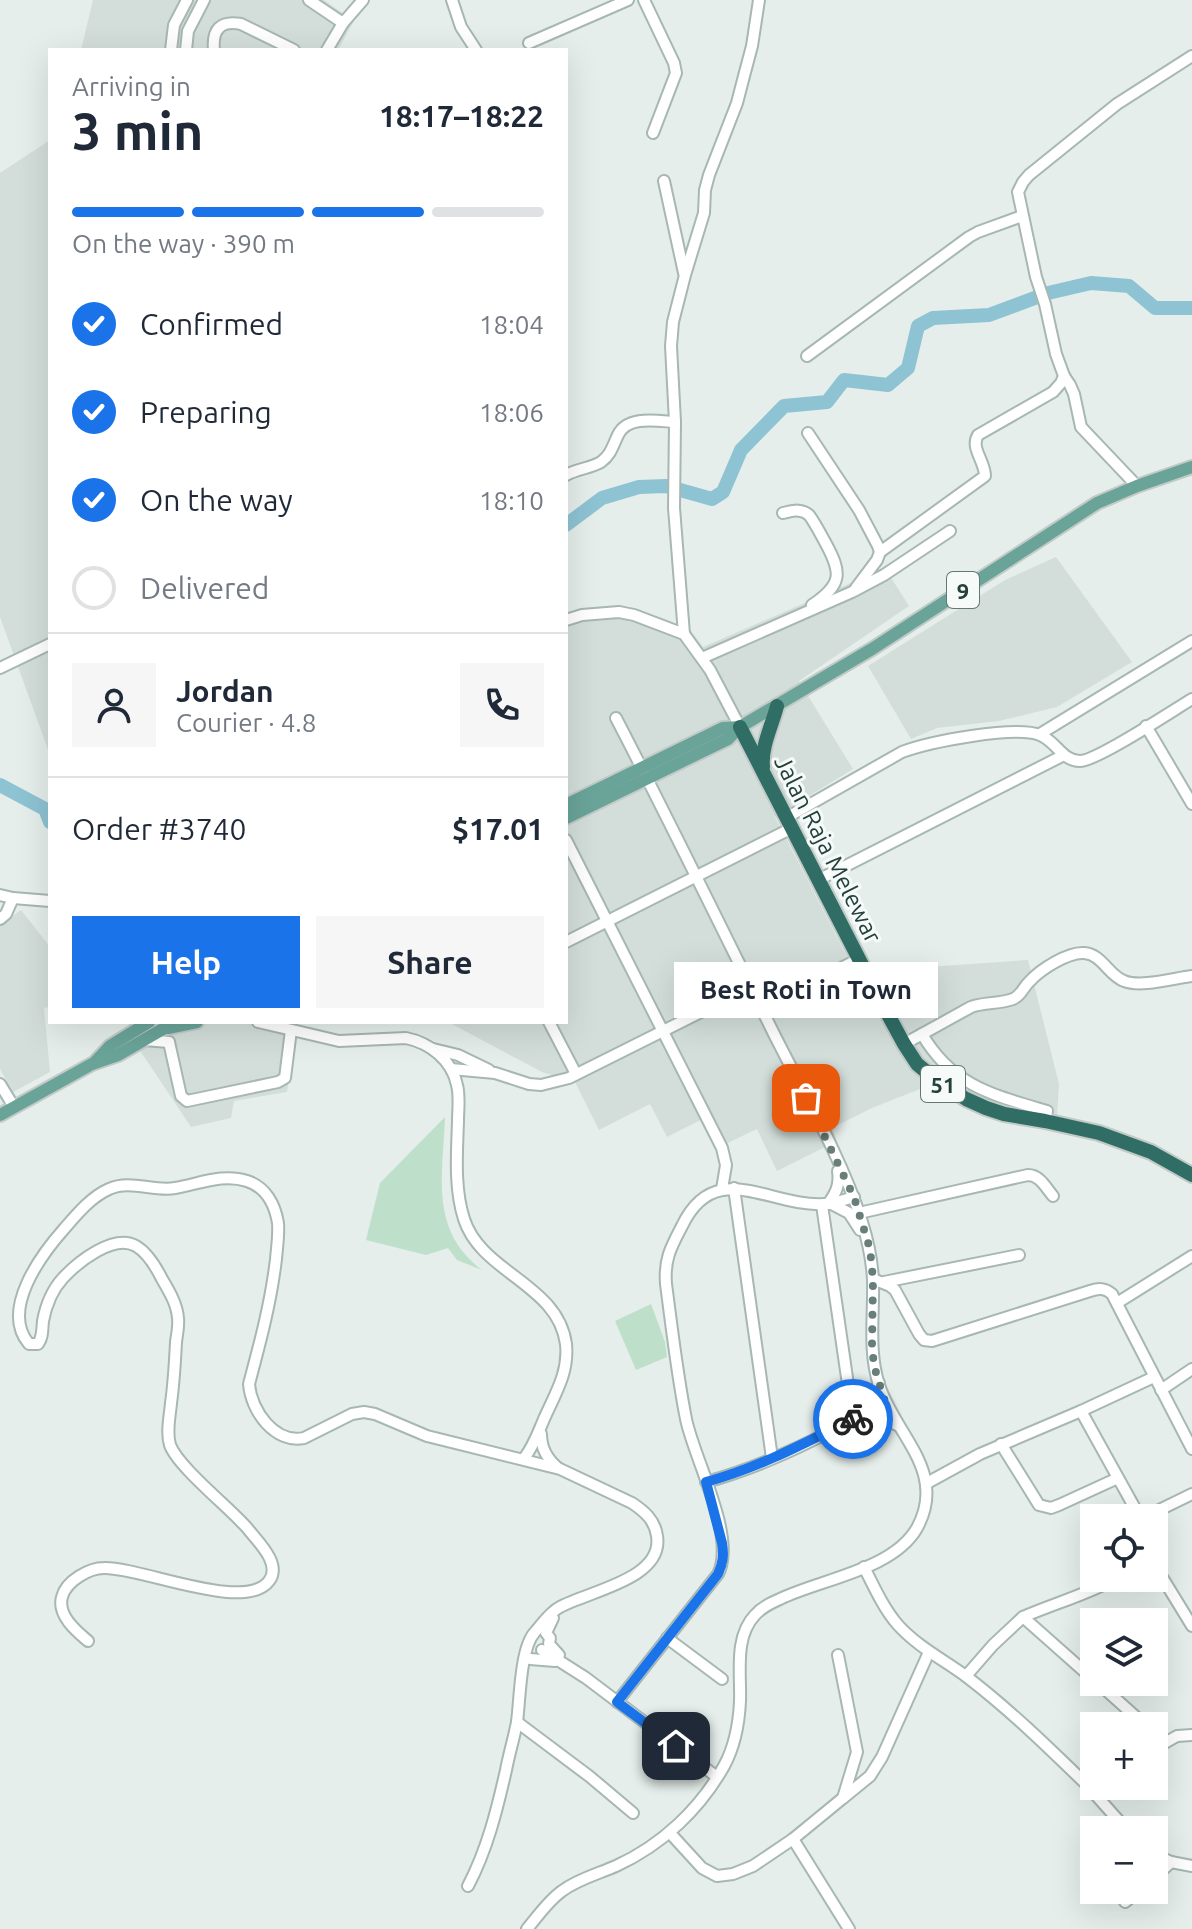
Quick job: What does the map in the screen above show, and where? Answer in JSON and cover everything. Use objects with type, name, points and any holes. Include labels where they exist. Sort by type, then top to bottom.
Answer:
[{"type":"highway","points":[[763,772],[763,752],[777,706]]},
{"type":"highway","name":"Jalan Raja Melewar","points":[[740,727],[859,959],[917,1064],[966,1099],[1004,1114],[1099,1133],[1126,1142],[1192,1175]]},
{"type":"main road","name":"9","points":[[568,804],[728,739],[740,727],[872,649],[1083,510],[1111,496],[1192,467]]},
{"type":"main road","name":"9","points":[[568,817],[644,773]]},
{"type":"main road","points":[[92,1064],[110,1046],[146,1024]]},
{"type":"main road","points":[[0,1115],[171,1024]]},
{"type":"main road","points":[[162,1029],[187,1024]]},
{"type":"street","points":[[171,48],[174,25],[187,0]]},
{"type":"street","points":[[186,48],[188,31],[204,0]]},
{"type":"street","points":[[309,0],[343,23]]},
{"type":"street","points":[[328,48],[343,23],[363,0]]},
{"type":"street","points":[[452,0],[461,27],[475,48]]},
{"type":"street","points":[[529,43],[628,0]]},
{"type":"street","points":[[644,0],[676,73],[653,133]]},
{"type":"street","points":[[684,634],[674,508],[675,422],[671,346],[675,309],[704,213],[709,175],[741,90],[759,0]]},
{"type":"street","points":[[214,48],[216,30],[232,22],[290,48]]},
{"type":"street","points":[[1137,486],[1081,427],[1074,394],[1056,354],[1018,192],[1029,175],[1117,104],[1192,56]]},
{"type":"street","points":[[664,181],[685,275]]},
{"type":"street","points":[[807,356],[969,237],[1022,216]]},
{"type":"street","points":[[852,592],[880,552],[985,476],[975,444],[978,435],[1053,392],[1064,376]]},
{"type":"street","points":[[568,474],[603,461],[614,446],[620,430],[626,426],[649,420],[675,422]]},
{"type":"street","points":[[808,433],[859,510],[880,552]]},
{"type":"street","points":[[783,513],[800,510],[809,515],[838,567],[833,585],[820,600],[797,616]]},
{"type":"street","points":[[702,658],[852,592],[884,575],[950,531]]},
{"type":"street","points":[[568,619],[619,612],[684,634],[702,658],[740,727]]},
{"type":"street","points":[[1040,734],[1192,641]]},
{"type":"street","points":[[0,668],[48,645]]},
{"type":"street","points":[[568,941],[696,876],[789,823],[902,752],[953,739],[1023,732],[1040,734],[1064,755],[1077,761],[1093,758],[1192,699]]},
{"type":"street","points":[[527,1929],[565,1888],[640,1854],[670,1833],[697,1805],[717,1777],[734,1742],[740,1704],[741,1646],[749,1622],[761,1609],[792,1593],[892,1554],[916,1530],[927,1499],[927,1483],[915,1452],[885,1402],[874,1366],[872,1345],[877,1281],[854,1197],[616,718]]},
{"type":"street","points":[[1146,726],[1192,804]]},
{"type":"street","points":[[818,880],[1064,755]]},
{"type":"street","points":[[568,844],[722,1148],[772,1458]]},
{"type":"street","points":[[0,895],[48,901]]},
{"type":"street","points":[[0,919],[6,914],[13,898]]},
{"type":"street","points":[[904,1044],[971,1007],[1008,1001],[1021,995],[1028,982],[1073,954],[1095,955],[1111,974],[1128,983],[1192,976]]},
{"type":"street","points":[[762,1008],[859,959]]},
{"type":"street","points":[[431,1049],[458,1055],[495,1073],[529,1084],[553,1083],[751,987]]},
{"type":"street","points":[[266,1024],[339,1041],[415,1040],[440,1055],[451,1069],[458,1093],[459,1199],[469,1231],[482,1248],[556,1314],[566,1345],[564,1374],[534,1445],[521,1457]]},
{"type":"street","points":[[550,1024],[576,1074]]},
{"type":"street","points":[[144,1040],[169,1042],[181,1096],[187,1101],[285,1078],[291,1030]]},
{"type":"street","points":[[922,1034],[933,1053],[953,1073],[998,1096],[1047,1111],[1045,1121]]},
{"type":"street","points":[[451,1069],[495,1073]]},
{"type":"street","points":[[0,1084],[14,1107]]},
{"type":"street","points":[[834,1154],[839,1179],[837,1191],[827,1204],[853,1419]]},
{"type":"street","points":[[859,1213],[1028,1175],[1040,1180],[1053,1196]]},
{"type":"street","points":[[88,1641],[69,1622],[61,1602],[67,1586],[95,1569],[129,1570],[209,1590],[240,1593],[260,1588],[270,1580],[272,1564],[261,1545],[194,1475],[170,1444],[178,1319],[172,1297],[160,1274],[140,1248],[129,1243],[117,1243],[90,1256],[63,1278],[48,1303],[38,1344],[29,1344],[20,1334],[16,1310],[28,1275],[39,1257],[85,1205],[106,1190],[131,1185],[167,1189],[228,1178],[260,1187],[269,1197],[274,1210],[278,1234],[273,1286],[249,1384],[252,1403],[266,1423],[280,1435],[289,1439],[304,1438],[352,1414],[375,1414],[427,1436],[560,1469],[632,1503],[642,1509],[654,1524],[658,1539],[649,1564],[636,1574],[557,1608],[522,1671]]},
{"type":"street","points":[[617,1702],[718,1574],[724,1553],[686,1418],[666,1284],[665,1263],[692,1209],[713,1191],[728,1189],[827,1204],[844,1209],[855,1220],[871,1255]]},
{"type":"street","points":[[827,1204],[854,1197]]},
{"type":"street","points":[[877,1281],[1019,1255]]},
{"type":"street","points":[[1117,1303],[1192,1256]]},
{"type":"street","points":[[877,1281],[895,1290],[919,1334],[927,1341],[1096,1289],[1108,1290],[1192,1449]]},
{"type":"street","points":[[1161,1390],[1192,1369]]},
{"type":"street","points":[[927,1483],[1001,1444],[1154,1377]]},
{"type":"street","points":[[868,1412],[879,1383]]},
{"type":"street","points":[[706,1482],[736,1474],[772,1458],[885,1402]]},
{"type":"street","points":[[1081,1411],[1142,1516],[1192,1494]]},
{"type":"street","points":[[868,1412],[899,1426]]},
{"type":"street","points":[[541,1428],[545,1453],[560,1469]]},
{"type":"street","points":[[1001,1444],[1039,1505],[1045,1507],[1059,1505],[1118,1478]]},
{"type":"street","points":[[521,1457],[545,1453]]},
{"type":"street","points":[[864,1567],[897,1624],[929,1652],[966,1676],[1080,1774]]},
{"type":"street","points":[[1168,1587],[1192,1626]]},
{"type":"street","points":[[966,1676],[1023,1617],[1091,1592]]},
{"type":"street","points":[[1023,1617],[1080,1668]]},
{"type":"street","points":[[667,1638],[722,1679]]},
{"type":"street","points":[[541,1641],[567,1665],[717,1777]]},
{"type":"street","points":[[468,1886],[484,1852],[498,1805],[517,1722],[522,1671],[541,1641]]},
{"type":"street","points":[[670,1833],[702,1868],[717,1876],[753,1866],[793,1839],[870,1776],[882,1757],[929,1652]]},
{"type":"street","points":[[838,1655],[857,1752],[843,1798]]},
{"type":"street","points":[[530,1659],[548,1659],[567,1665]]},
{"type":"street","points":[[1112,1696],[1130,1712]]},
{"type":"street","points":[[517,1722],[633,1813]]},
{"type":"street","points":[[1168,1740],[1192,1735]]},
{"type":"street","points":[[1103,1800],[1116,1816]]},
{"type":"street","points":[[793,1839],[849,1929]]},
{"type":"street","points":[[1168,1861],[1192,1866]]},
{"type":"street","points":[[1168,1865],[1171,1862]]},
{"type":"shaded area","points":[[93,0],[324,0],[354,21],[339,48],[81,48]]},
{"type":"shaded area","points":[[48,141],[48,749],[0,617],[0,173]]},
{"type":"shaded area","points":[[1056,557],[1132,662],[1057,707],[999,721],[937,728],[911,739],[868,666],[1005,580]]},
{"type":"shaded area","points":[[885,568],[909,606],[799,681],[853,769],[775,817],[855,972],[1028,960],[1059,1084],[1057,1116],[983,1098],[948,1079],[872,1108],[832,1128],[837,1141],[777,1171],[757,1129],[717,1148],[703,1119],[667,1137],[650,1104],[599,1130],[575,1082],[542,1072],[452,1024],[568,1024],[568,613],[620,605],[689,628],[703,647]]},
{"type":"shaded area","points":[[21,910],[48,944],[48,1007],[44,1008],[50,1072],[13,1092],[0,1069],[0,925]]},
{"type":"shaded area","points":[[297,1024],[287,1092],[234,1101],[231,1118],[191,1127],[127,1026]]},
{"type":"green space","points":[[445,1117],[442,1180],[446,1219],[465,1254],[482,1270],[457,1260],[448,1248],[426,1255],[366,1240],[380,1183]]},
{"type":"green space","points":[[651,1304],[665,1342],[667,1357],[636,1370],[615,1321]]},
{"type":"waterway","points":[[568,524],[602,498],[639,487],[666,486],[712,499],[723,492],[741,450],[784,406],[827,402],[844,380],[888,385],[908,368],[918,326],[933,318],[989,315],[1048,293],[1091,283],[1129,286],[1155,308],[1192,308]]},
{"type":"waterway","points":[[0,785],[45,809],[48,817]]},
{"type":"way so far","points":[[806,1098],[854,1197],[871,1255],[872,1345],[874,1366],[885,1402],[853,1419]]},
{"type":"place","name":"Best Roti in Town","points":[[806,1098]]},
{"type":"route","points":[[676,1746],[617,1702],[718,1574],[724,1553],[706,1482],[757,1465],[853,1419]]}]
